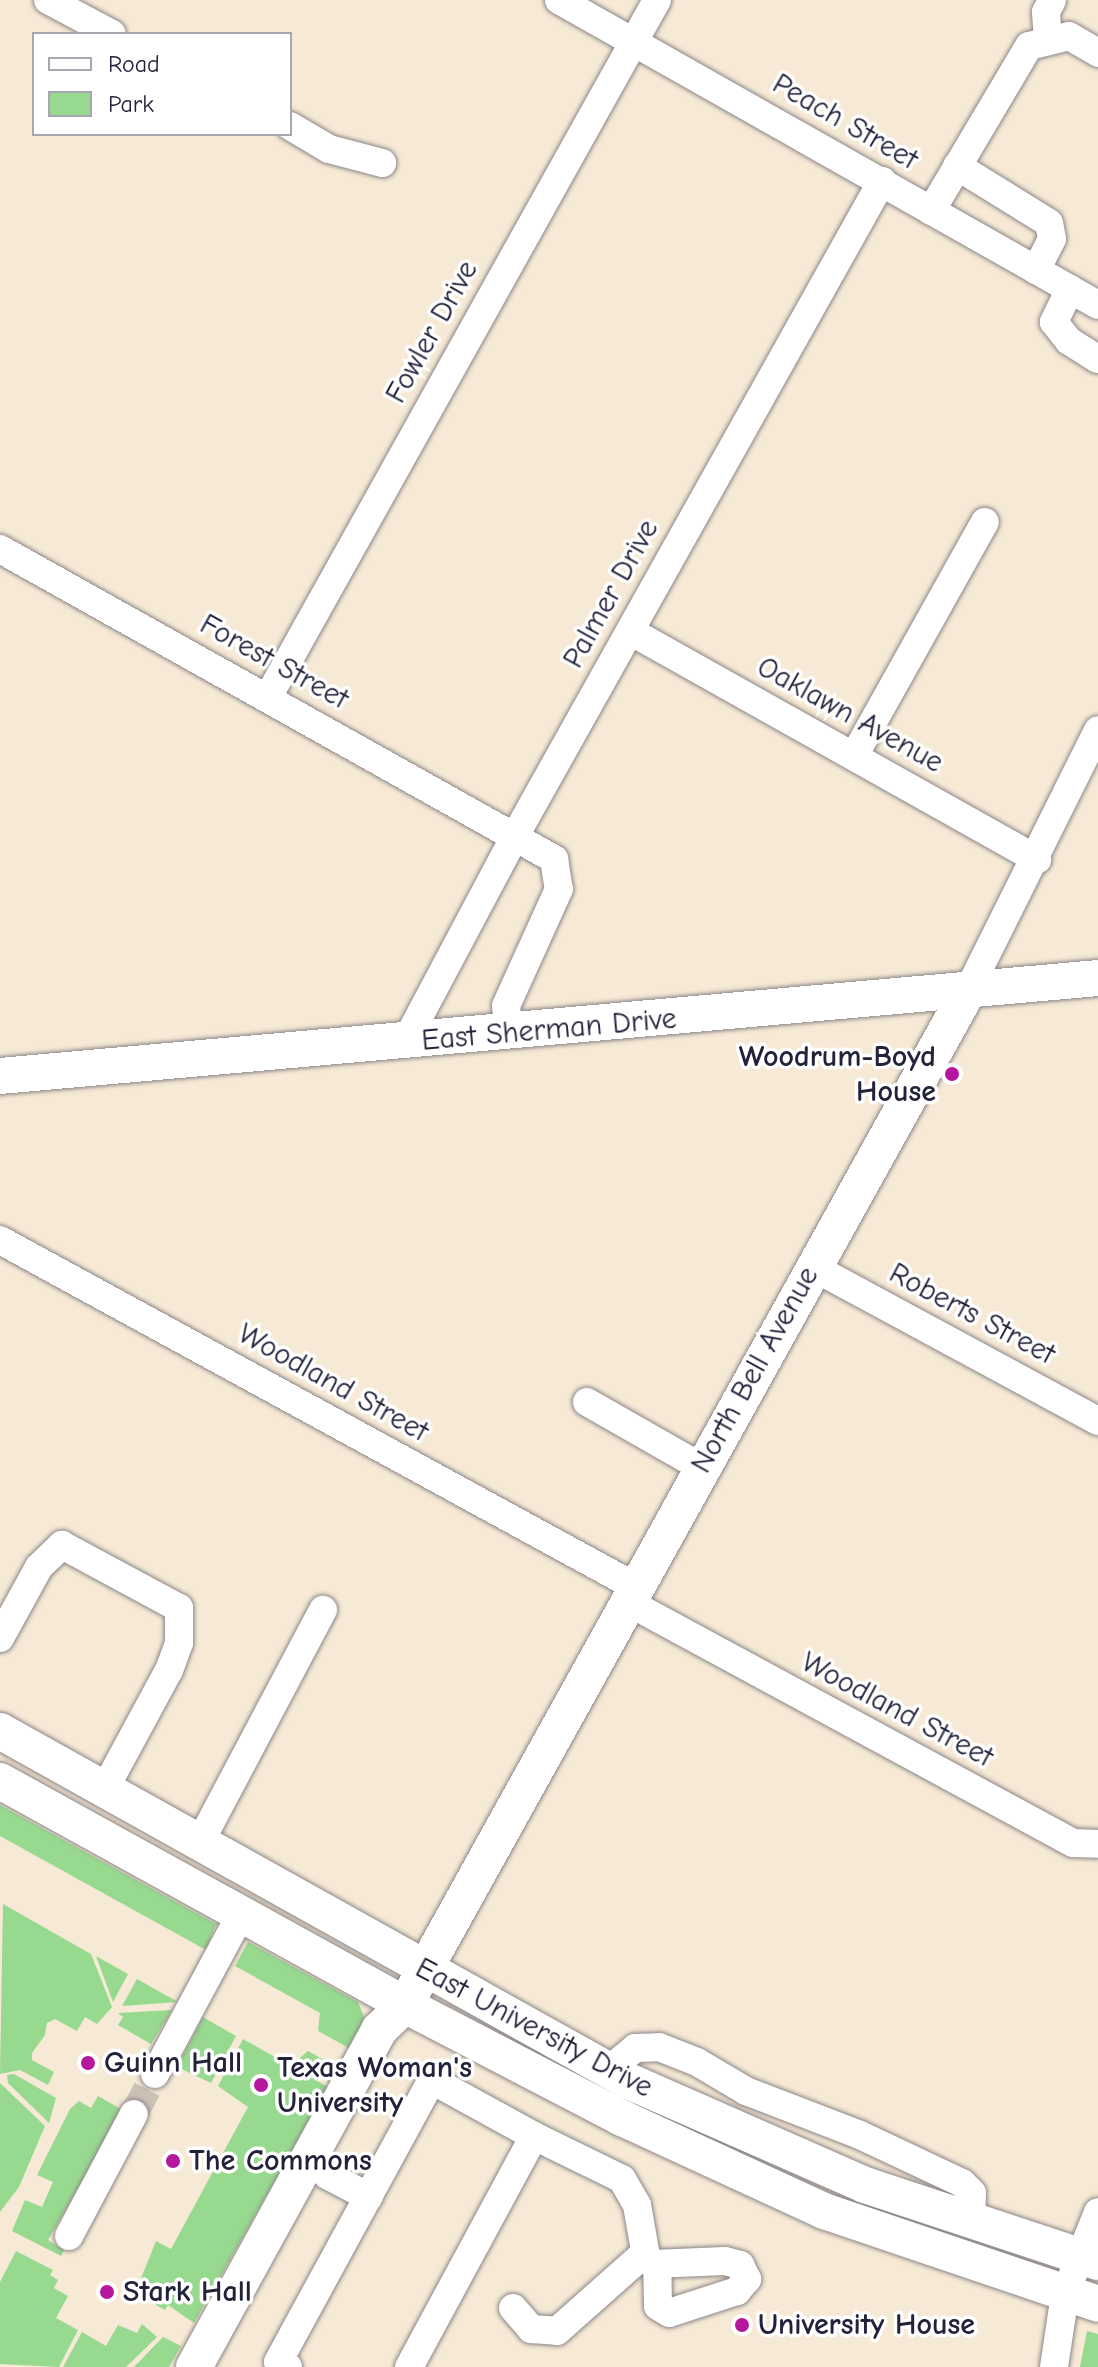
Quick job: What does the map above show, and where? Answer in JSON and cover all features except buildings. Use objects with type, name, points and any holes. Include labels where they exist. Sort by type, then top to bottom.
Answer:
[{"type":"main road","name":"East Sherman Drive","points":[[0,1076],[509,1034],[1098,978]]},
{"type":"main road","name":"North Bell Avenue","points":[[194,2367],[379,2030],[405,2005],[425,1971],[630,1594],[969,989]]},
{"type":"main road","name":"East University Drive","points":[[0,1731],[425,1971],[609,2070],[865,2185],[1087,2259]]},
{"type":"main road","name":"East University Drive","points":[[0,1781],[405,2005],[622,2118],[824,2211],[1082,2299]]},
{"type":"main road","name":"North Bell Avenue","points":[[222,2367],[400,2041],[405,2005]]},
{"type":"street","points":[[48,0],[108,32]]},
{"type":"street","name":"Peach Street","points":[[559,0],[1098,305]]},
{"type":"street","name":"Fowler Drive","points":[[268,697],[657,0]]},
{"type":"street","points":[[1048,41],[1046,12],[1052,0]]},
{"type":"street","points":[[931,211],[1029,46],[1069,36],[1098,53]]},
{"type":"street","points":[[292,127],[329,149],[382,163]]},
{"type":"street","points":[[957,166],[1049,223],[1052,239],[1036,270]]},
{"type":"street","name":"Palmer Drive","points":[[405,1043],[515,836],[882,181]]},
{"type":"street","points":[[1070,289],[1054,322],[1069,341],[1098,359]]},
{"type":"street","points":[[854,756],[985,522]]},
{"type":"street","name":"Forest Street","points":[[0,549],[554,859],[559,889],[506,1006],[509,1034]]},
{"type":"street","name":"Oaklawn Avenue","points":[[630,631],[1037,859]]},
{"type":"street","name":"North Bell Avenue","points":[[969,989],[1095,743]]},
{"type":"street","name":"Woodland Street","points":[[0,1240],[1073,1843],[1098,1844]]},
{"type":"street","name":"Roberts Street","points":[[813,1267],[1098,1421]]},
{"type":"street","points":[[587,1402],[701,1467]]},
{"type":"street","points":[[0,1638],[39,1567],[62,1545],[179,1608],[179,1643],[169,1670],[104,1790]]},
{"type":"street","points":[[199,1844],[323,1610]]},
{"type":"street","points":[[155,2074],[241,1914]]},
{"type":"street","points":[[280,2365],[432,2080],[534,2136],[622,2179],[637,2205],[651,2260],[557,2331],[531,2329],[513,2308]]},
{"type":"street","points":[[69,2236],[134,2114]]},
{"type":"street","points":[[409,2367],[534,2136]]},
{"type":"street","points":[[327,2175],[369,2197]]},
{"type":"street","points":[[1054,2367],[1082,2299],[1098,2212]]},
{"type":"green space","points":[[0,1805],[216,1924],[206,1950],[0,1836]]},
{"type":"green space","points":[[3,1904],[91,1954],[112,2007],[97,2024],[85,2017],[77,2031],[55,2019],[47,2023],[45,2035],[32,2053],[32,2060],[54,2072],[48,2085],[20,2070],[0,2074]]},
{"type":"green space","points":[[248,1942],[358,2002],[365,2019],[349,2048],[318,2031],[320,2013],[235,1966]]},
{"type":"green space","points":[[96,1956],[128,1974],[113,2002]]},
{"type":"green space","points":[[137,1979],[178,2002],[122,2006]]},
{"type":"green space","points":[[172,2010],[151,2044],[118,2025],[123,2017],[118,2013]]},
{"type":"green space","points":[[203,2017],[236,2036],[211,2083],[177,2067]]},
{"type":"green space","points":[[243,2039],[328,2087],[194,2323],[168,2305],[165,2310],[149,2301],[155,2289],[140,2281],[156,2241],[171,2249],[248,2107],[218,2086]]},
{"type":"green space","points":[[308,2051],[338,2068],[330,2082],[295,2062]]},
{"type":"green space","points":[[14,2074],[56,2098],[49,2123],[8,2083],[7,2075]]},
{"type":"green space","points":[[0,2083],[45,2126],[19,2187],[0,2212]]},
{"type":"green space","points":[[98,2096],[121,2109],[127,2104],[48,2240],[64,2250],[61,2256],[12,2231],[25,2200],[42,2207],[53,2182],[37,2175],[70,2109],[79,2101],[91,2108]]},
{"type":"green space","points":[[16,2251],[53,2270],[50,2275],[58,2280],[54,2288],[68,2296],[56,2318],[78,2330],[59,2367],[0,2364],[0,2282]]},
{"type":"green space","points":[[142,2324],[157,2337],[126,2367],[63,2367],[82,2332],[106,2346],[118,2325],[137,2333]]},
{"type":"green space","points":[[1087,2331],[1098,2334],[1098,2367],[1080,2367]]},
{"type":"green space","points":[[163,2337],[181,2346],[169,2367],[134,2367]]},
{"type":"tunnel","points":[[134,2114],[155,2074]]},
{"type":"place","name":"Woodrum-Boyd House","points":[[952,1074]]},
{"type":"place","name":"Guinn Hall","points":[[88,2063]]},
{"type":"place","name":"Texas Woman's University","points":[[261,2085]]},
{"type":"place","name":"The Commons","points":[[173,2161]]},
{"type":"place","name":"Stark Hall","points":[[107,2292]]},
{"type":"place","name":"University House","points":[[742,2325]]}]
